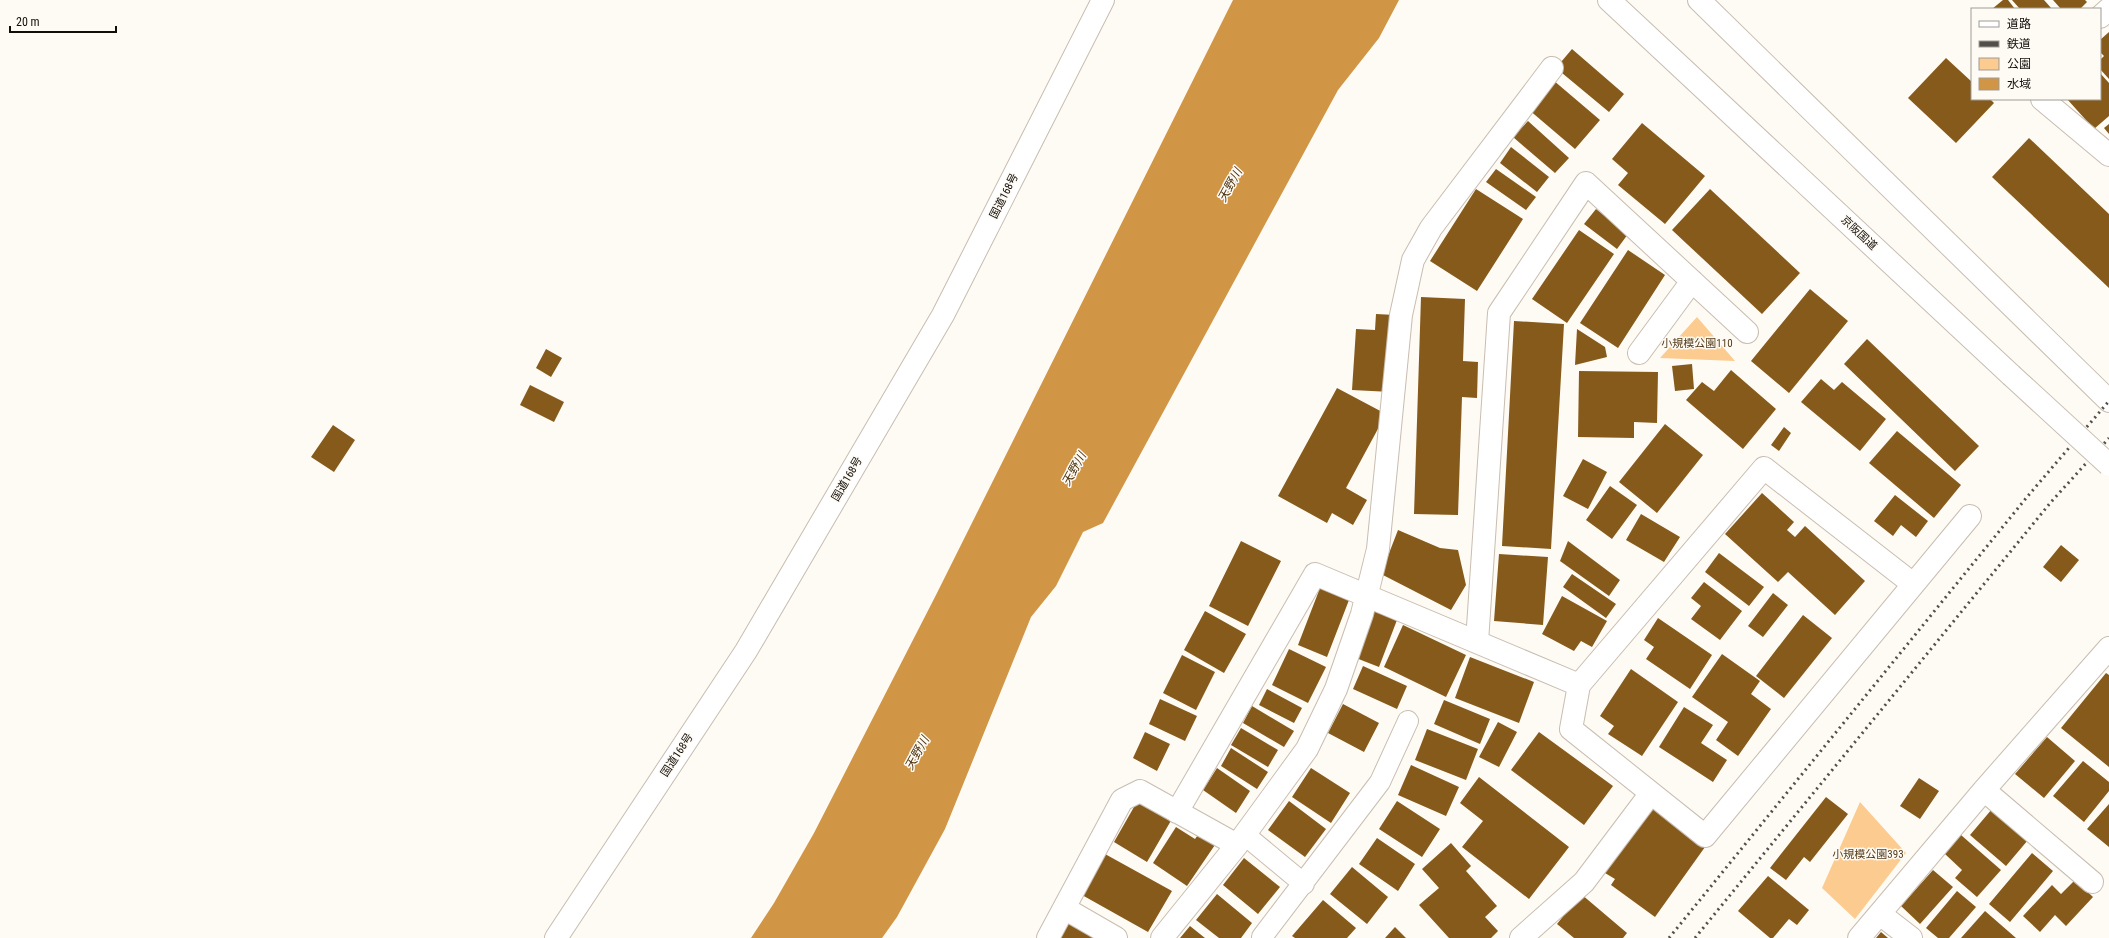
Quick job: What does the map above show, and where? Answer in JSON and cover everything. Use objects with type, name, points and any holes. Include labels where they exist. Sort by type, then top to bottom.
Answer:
[{"type":"main road","name":"国道168号","points":[[556,938],[746,651],[939,322],[1103,0]]},
{"type":"main road","name":"京阪国道","points":[[1609,0],[2109,465]]},
{"type":"main road","points":[[1699,0],[2109,401]]},
{"type":"main road","points":[[2101,16],[2109,9]]},
{"type":"main road","points":[[1162,938],[1241,840],[1307,749],[1336,689],[1366,595],[1378,549],[1400,315],[1413,260],[1431,228],[1552,68]]},
{"type":"main road","points":[[2043,100],[2109,155]]},
{"type":"main road","points":[[1477,642],[1498,313],[1586,183],[1748,332]]},
{"type":"main road","points":[[1639,353],[1692,281]]},
{"type":"main road","points":[[1913,584],[1764,468],[1579,685],[1571,729],[1705,836],[1970,516]]},
{"type":"main road","points":[[1177,812],[1315,574],[1579,685]]},
{"type":"main road","points":[[1859,938],[1984,790],[2109,648]]},
{"type":"main road","points":[[1984,790],[2092,882]]},
{"type":"main road","points":[[1048,938],[1122,800],[1140,791],[1177,812],[1241,840]]},
{"type":"main road","points":[[1521,938],[1584,882],[1651,793]]},
{"type":"main road","points":[[1064,908],[1116,938]]},
{"type":"main road","points":[[1880,914],[1912,938]]},
{"type":"lane","points":[[1262,937],[1304,884],[1380,782],[1408,721]]},
{"type":"lane","points":[[1241,840],[1304,884]]},
{"type":"green space","name":"小規模公園110","points":[[1697,317],[1735,361],[1660,358]]},
{"type":"green space","name":"小規模公園393","points":[[1860,802],[1906,853],[1855,919],[1822,888]]},
{"type":"water","name":"天野川","points":[[1233,0],[1399,0],[1379,38],[1338,90],[1103,523],[1083,532],[1056,586],[1031,617],[945,829],[897,917],[882,938],[751,938],[774,903],[814,833],[936,595]]},
{"type":"building","points":[[2003,0],[2008,0],[2014,8],[1993,8]]},
{"type":"building","points":[[2012,0],[2044,0],[2051,8],[2019,8]]},
{"type":"building","points":[[2053,0],[2085,0],[2087,2],[2081,8],[2060,8]]},
{"type":"building","points":[[2109,32],[2109,79],[2101,70],[2101,59],[2104,56],[2101,53],[2101,39]]},
{"type":"building","points":[[1572,49],[1624,94],[1609,112],[1556,68]]},
{"type":"building","points":[[1946,58],[1971,81],[1971,100],[1991,100],[1994,103],[1956,143],[1908,98]]},
{"type":"building","points":[[2101,74],[2109,83],[2109,116],[2094,129],[2068,100],[2101,100]]},
{"type":"building","points":[[1553,80],[1600,120],[1575,149],[1528,109]]},
{"type":"building","points":[[1528,121],[1569,158],[1555,173],[1513,137]]},
{"type":"building","points":[[1642,123],[1705,176],[1665,224],[1618,185],[1628,173],[1612,159]]},
{"type":"building","points":[[2109,124],[2109,134],[2104,128]]},
{"type":"building","points":[[2029,138],[2109,214],[2109,288],[1992,177]]},
{"type":"building","points":[[1511,147],[1549,177],[1537,192],[1500,163]]},
{"type":"building","points":[[1496,169],[1536,197],[1526,210],[1486,182]]},
{"type":"building","points":[[1476,189],[1523,219],[1477,291],[1430,261]]},
{"type":"building","points":[[1710,189],[1800,273],[1762,314],[1672,230]]},
{"type":"building","points":[[1596,209],[1628,234],[1617,249],[1584,224]]},
{"type":"building","points":[[1579,230],[1614,254],[1567,323],[1532,299]]},
{"type":"building","points":[[1628,250],[1665,275],[1618,348],[1580,323]]},
{"type":"building","points":[[1810,289],[1848,321],[1789,393],[1751,361]]},
{"type":"building","points":[[1421,297],[1465,299],[1463,361],[1478,362],[1477,398],[1462,397],[1458,515],[1414,514]]},
{"type":"building","points":[[1376,314],[1395,315],[1391,392],[1352,390],[1356,329],[1375,330]]},
{"type":"building","points":[[1514,321],[1564,324],[1551,549],[1502,546]]},
{"type":"building","points":[[1577,329],[1605,347],[1607,357],[1575,365]]},
{"type":"building","points":[[1867,339],[1979,446],[1955,471],[1844,364]]},
{"type":"building","points":[[546,349],[562,358],[551,377],[536,368]]},
{"type":"building","points":[[1692,364],[1694,389],[1675,391],[1672,366]]},
{"type":"building","points":[[1731,370],[1776,409],[1743,449],[1686,400],[1702,382],[1714,391]]},
{"type":"building","points":[[1579,371],[1658,372],[1657,423],[1634,422],[1634,438],[1578,437]]},
{"type":"building","points":[[1821,379],[1834,390],[1842,382],[1886,419],[1860,451],[1801,402]]},
{"type":"building","points":[[530,385],[564,402],[554,422],[520,405]]},
{"type":"building","points":[[1337,388],[1386,414],[1346,488],[1367,500],[1353,525],[1332,513],[1327,523],[1278,496]]},
{"type":"building","points":[[1665,424],[1703,455],[1657,513],[1619,482]]},
{"type":"building","points":[[333,425],[355,440],[334,472],[311,457]]},
{"type":"building","points":[[1784,427],[1791,433],[1779,451],[1771,445]]},
{"type":"building","points":[[1897,431],[1961,485],[1934,518],[1869,463]]},
{"type":"building","points":[[1583,459],[1607,472],[1588,509],[1563,496]]},
{"type":"building","points":[[1610,486],[1637,505],[1612,539],[1586,520]]},
{"type":"building","points":[[1762,493],[1794,522],[1787,530],[1795,537],[1805,526],[1865,581],[1835,615],[1788,572],[1778,582],[1725,534]]},
{"type":"building","points":[[1895,495],[1928,521],[1916,537],[1901,525],[1893,536],[1874,521]]},
{"type":"building","points":[[1641,514],[1680,537],[1664,562],[1626,540]]},
{"type":"building","points":[[1398,530],[1440,548],[1458,550],[1466,585],[1451,610],[1381,574]]},
{"type":"building","points":[[1241,541],[1281,561],[1248,626],[1209,606]]},
{"type":"building","points":[[1568,541],[1620,580],[1609,596],[1560,561]]},
{"type":"building","points":[[2061,545],[2079,560],[2061,582],[2043,567]]},
{"type":"building","points":[[1719,553],[1764,587],[1749,606],[1705,572]]},
{"type":"building","points":[[1499,554],[1548,557],[1543,625],[1494,621]]},
{"type":"building","points":[[1572,574],[1616,604],[1606,618],[1563,587]]},
{"type":"building","points":[[1704,582],[1742,611],[1720,640],[1691,619],[1701,606],[1691,598]]},
{"type":"building","points":[[1320,588],[1349,600],[1327,657],[1298,645]]},
{"type":"building","points":[[1773,593],[1788,605],[1763,637],[1748,626]]},
{"type":"building","points":[[1562,596],[1607,621],[1592,647],[1581,641],[1574,651],[1542,634]]},
{"type":"building","points":[[1205,611],[1246,634],[1224,673],[1184,650]]},
{"type":"building","points":[[1373,611],[1397,620],[1379,667],[1356,658]]},
{"type":"building","points":[[1803,615],[1832,638],[1784,698],[1756,676]]},
{"type":"building","points":[[1658,618],[1712,655],[1690,689],[1646,659],[1654,647],[1644,640]]},
{"type":"building","points":[[1403,625],[1466,655],[1446,697],[1384,667]]},
{"type":"building","points":[[1289,649],[1326,667],[1308,703],[1272,685]]},
{"type":"building","points":[[1722,654],[1760,681],[1751,694],[1771,709],[1738,756],[1716,740],[1728,722],[1692,697]]},
{"type":"building","points":[[1182,655],[1215,672],[1196,710],[1163,693]]},
{"type":"building","points":[[1470,657],[1534,682],[1519,723],[1455,698]]},
{"type":"building","points":[[1363,666],[1407,686],[1397,709],[1353,689]]},
{"type":"building","points":[[1631,669],[1678,702],[1642,756],[1608,734],[1614,726],[1600,716]]},
{"type":"building","points":[[2106,673],[2109,675],[2109,767],[2061,728]]},
{"type":"building","points":[[1267,689],[1302,708],[1294,723],[1259,705]]},
{"type":"building","points":[[1160,699],[1197,716],[1185,741],[1149,724]]},
{"type":"building","points":[[1444,700],[1490,719],[1480,744],[1434,724]]},
{"type":"building","points":[[1343,704],[1379,723],[1364,752],[1328,733]]},
{"type":"building","points":[[1252,706],[1294,731],[1284,747],[1243,723]]},
{"type":"building","points":[[1684,707],[1713,725],[1701,743],[1727,760],[1713,782],[1659,747]]},
{"type":"building","points":[[1498,722],[1517,732],[1499,767],[1479,757]]},
{"type":"building","points":[[1241,728],[1278,750],[1268,767],[1231,745]]},
{"type":"building","points":[[1427,729],[1478,749],[1466,780],[1415,760]]},
{"type":"building","points":[[1145,732],[1170,744],[1157,771],[1133,758]]},
{"type":"building","points":[[1539,732],[1613,786],[1584,825],[1511,770]]},
{"type":"building","points":[[2047,737],[2075,761],[2044,798],[2015,774]]},
{"type":"building","points":[[1231,748],[1268,772],[1257,789],[1221,766]]},
{"type":"building","points":[[2083,761],[2109,782],[2109,791],[2084,822],[2053,796]]},
{"type":"building","points":[[1411,765],[1459,787],[1446,816],[1398,795]]},
{"type":"building","points":[[1217,768],[1250,791],[1236,813],[1203,790]]},
{"type":"building","points":[[1311,768],[1350,793],[1331,823],[1292,797]]},
{"type":"building","points":[[1479,777],[1569,847],[1529,899],[1462,847],[1483,821],[1460,803]]},
{"type":"building","points":[[1919,778],[1939,791],[1920,819],[1900,806]]},
{"type":"building","points":[[1142,793],[1176,812],[1147,862],[1114,842]]},
{"type":"building","points":[[1826,797],[1848,814],[1810,862],[1804,857],[1786,880],[1770,868]]},
{"type":"building","points":[[1289,801],[1326,829],[1305,857],[1268,830]]},
{"type":"building","points":[[1397,801],[1440,829],[1422,857],[1379,829]]},
{"type":"building","points":[[2109,804],[2109,847],[2087,829]]},
{"type":"building","points":[[1652,808],[1705,847],[1655,917],[1611,885],[1615,879],[1605,873]]},
{"type":"building","points":[[1992,809],[2028,840],[2006,866],[1970,835]]},
{"type":"building","points":[[1176,827],[1195,839],[1203,828],[1219,839],[1187,886],[1153,863]]},
{"type":"building","points":[[1961,835],[2001,870],[1977,897],[1955,878],[1962,870],[1945,854]]},
{"type":"building","points":[[1377,838],[1415,864],[1398,891],[1359,864]]},
{"type":"building","points":[[1451,843],[1471,866],[1466,871],[1497,906],[1485,917],[1498,931],[1491,938],[1449,938],[1419,905],[1439,888],[1422,869]]},
{"type":"building","points":[[2032,853],[2053,871],[2010,922],[1989,904]]},
{"type":"building","points":[[1105,854],[1172,891],[1148,932],[1082,895]]},
{"type":"building","points":[[1244,858],[1280,887],[1258,914],[1223,885]]},
{"type":"building","points":[[1352,867],[1388,897],[1367,924],[1330,894]]},
{"type":"building","points":[[1933,870],[1953,887],[1920,924],[1901,906]]},
{"type":"building","points":[[1768,876],[1809,910],[1797,925],[1789,919],[1773,938],[1770,938],[1738,911]]},
{"type":"building","points":[[2075,880],[2093,897],[2066,926],[2055,915],[2040,932],[2023,916],[2052,885],[2061,894]]},
{"type":"building","points":[[1957,891],[1976,907],[1949,938],[1938,938],[1926,928]]},
{"type":"building","points":[[1217,894],[1252,923],[1241,938],[1219,938],[1196,920]]},
{"type":"building","points":[[1581,894],[1627,933],[1623,938],[1574,938],[1557,924]]},
{"type":"building","points":[[1323,900],[1356,928],[1347,938],[1295,938],[1292,936]]},
{"type":"building","points":[[1985,911],[2016,938],[1961,938]]},
{"type":"building","points":[[1069,920],[1103,938],[1060,938]]},
{"type":"building","points":[[1190,926],[1205,938],[1180,938]]},
{"type":"building","points":[[1395,927],[1406,938],[1385,938]]},
{"type":"building","points":[[1881,932],[1888,938],[1876,938]]},
{"type":"railway","points":[[1669,938],[2027,497],[2109,401]]},
{"type":"railway","points":[[1695,938],[2051,502],[2109,438]]}]
